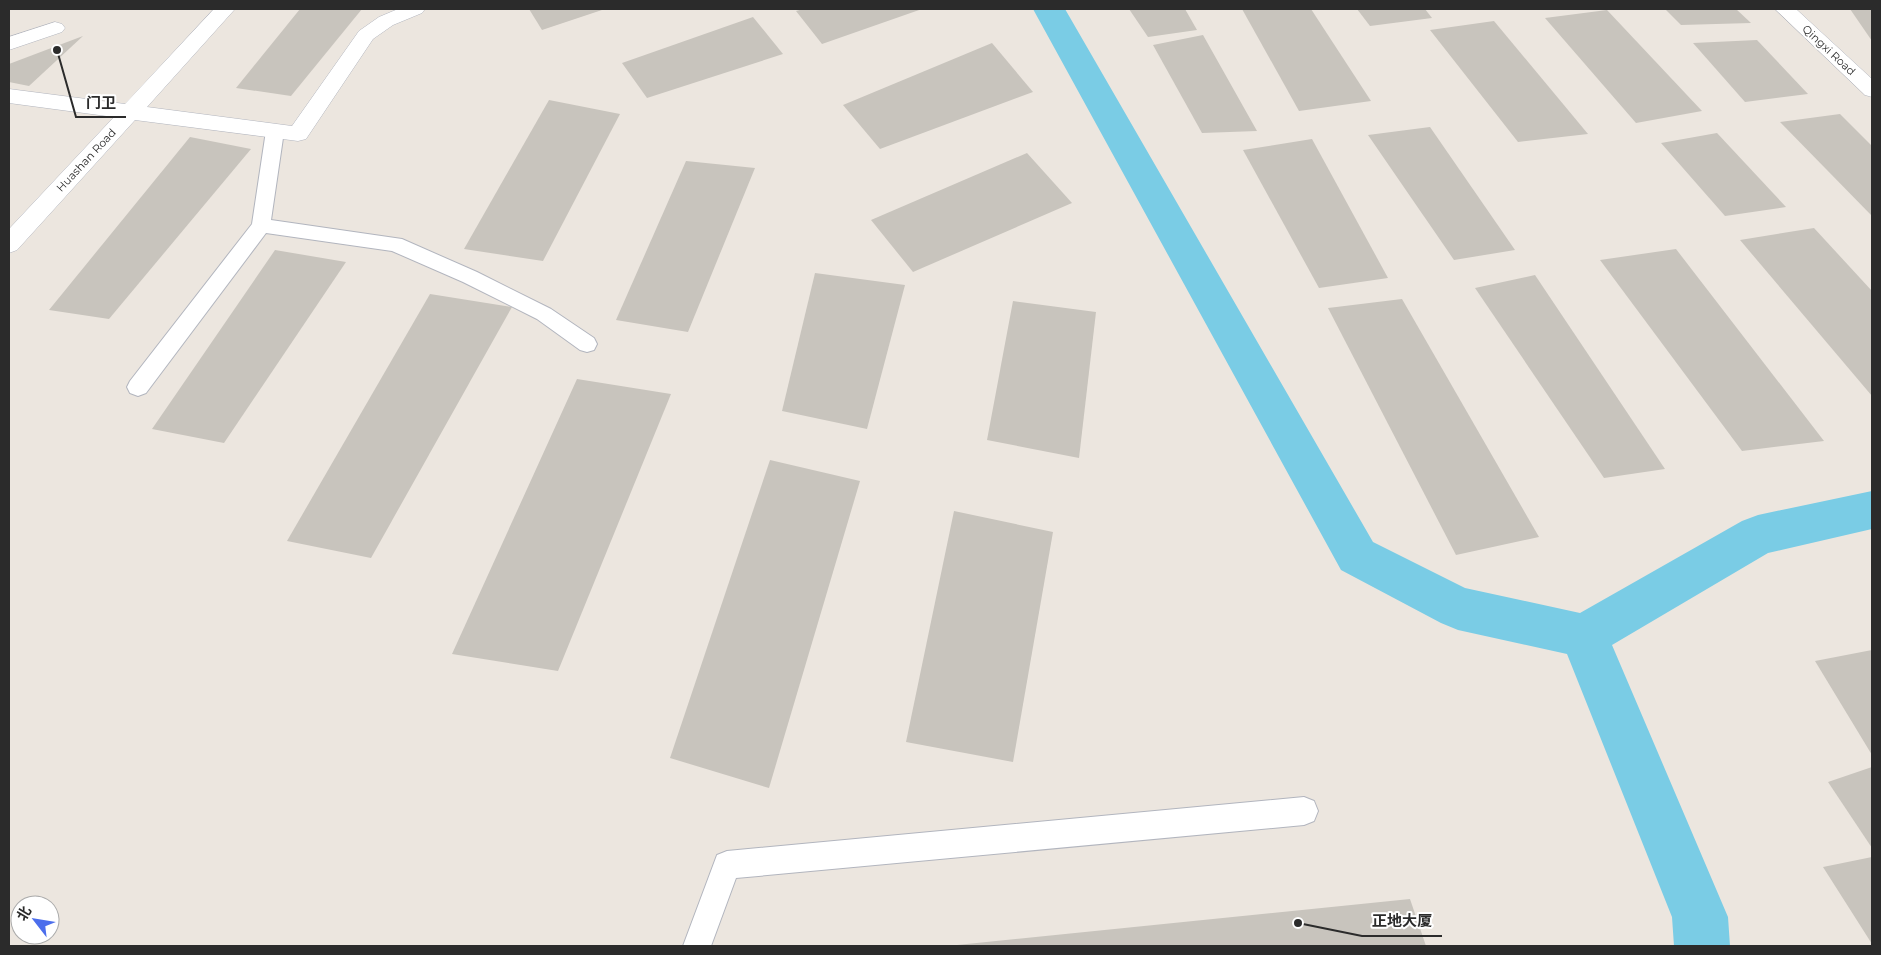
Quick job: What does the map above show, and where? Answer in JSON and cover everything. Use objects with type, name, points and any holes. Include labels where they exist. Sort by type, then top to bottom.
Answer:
[{"type":"street","name":"Huashan Road","points":[[9,244],[225,9]]},
{"type":"street","points":[[9,96],[298,134],[366,35],[386,21],[415,9]]},
{"type":"street","name":"Qingxi Road","points":[[1785,9],[1872,90]]},
{"type":"street","points":[[9,44],[54,28]]},
{"type":"lane","points":[[138,387],[261,225],[275,131]]},
{"type":"lane","points":[[261,225],[395,244],[470,277],[544,314],[587,344]]},
{"type":"lane","points":[[697,946],[728,865],[1304,811]]},
{"type":"building","points":[[300,9],[362,9],[291,96],[236,88]]},
{"type":"building","points":[[529,9],[605,9],[542,30]]},
{"type":"building","points":[[803,9],[922,9],[822,44],[796,11]]},
{"type":"building","points":[[1129,9],[1185,9],[1197,30],[1148,37]]},
{"type":"building","points":[[1242,9],[1311,9],[1371,101],[1299,111]]},
{"type":"building","points":[[1357,9],[1425,9],[1432,18],[1370,26]]},
{"type":"building","points":[[1665,9],[1736,9],[1751,23],[1681,25]]},
{"type":"building","points":[[1850,9],[1872,9],[1872,41]]},
{"type":"building","points":[[1607,10],[1702,111],[1636,123],[1545,18]]},
{"type":"building","points":[[753,17],[783,54],[647,98],[622,63]]},
{"type":"building","points":[[1494,21],[1588,134],[1518,142],[1430,30]]},
{"type":"building","points":[[1203,35],[1257,131],[1202,133],[1153,45]]},
{"type":"building","points":[[83,36],[29,86],[9,82],[9,64]]},
{"type":"building","points":[[1757,40],[1808,94],[1745,102],[1693,43]]},
{"type":"building","points":[[992,43],[1033,92],[880,149],[843,105]]},
{"type":"building","points":[[549,100],[620,114],[543,261],[464,249]]},
{"type":"building","points":[[1840,114],[1872,146],[1872,216],[1780,122]]},
{"type":"building","points":[[1430,127],[1515,250],[1454,260],[1368,135]]},
{"type":"building","points":[[1717,133],[1786,207],[1725,216],[1661,143]]},
{"type":"building","points":[[190,137],[251,149],[109,319],[49,310]]},
{"type":"building","points":[[1312,139],[1388,278],[1319,288],[1243,150]]},
{"type":"building","points":[[1027,153],[1072,203],[913,272],[871,220]]},
{"type":"building","points":[[686,161],[755,168],[688,332],[616,320]]},
{"type":"building","points":[[1814,228],[1872,291],[1872,396],[1740,240]]},
{"type":"building","points":[[1676,249],[1824,441],[1742,451],[1600,260]]},
{"type":"building","points":[[275,250],[346,262],[224,443],[152,429]]},
{"type":"building","points":[[815,273],[905,285],[867,429],[782,411]]},
{"type":"building","points":[[1535,275],[1665,469],[1604,478],[1475,288]]},
{"type":"building","points":[[430,294],[512,307],[371,558],[287,541]]},
{"type":"building","points":[[1402,299],[1539,537],[1456,555],[1328,308]]},
{"type":"building","points":[[1013,301],[1096,312],[1079,458],[987,440]]},
{"type":"building","points":[[577,379],[671,394],[558,671],[452,654]]},
{"type":"building","points":[[770,460],[860,481],[769,788],[670,758]]},
{"type":"building","points":[[954,511],[1053,532],[1013,762],[906,742]]},
{"type":"building","points":[[1872,650],[1872,755],[1815,661]]},
{"type":"building","points":[[1872,767],[1872,848],[1828,782]]},
{"type":"building","points":[[1872,857],[1872,944],[1823,867]]},
{"type":"building","points":[[1410,899],[1426,946],[957,946],[957,945]]},
{"type":"waterway","points":[[1049,9],[1357,556],[1458,608],[1584,636]]},
{"type":"waterway","points":[[1584,636],[1758,535],[1872,510]]},
{"type":"waterway","points":[[1584,636],[1700,917],[1702,946]]},
{"type":"place","name":"门卫","points":[[57,50]]},
{"type":"place","name":"正地大厦","points":[[1298,923]]}]
